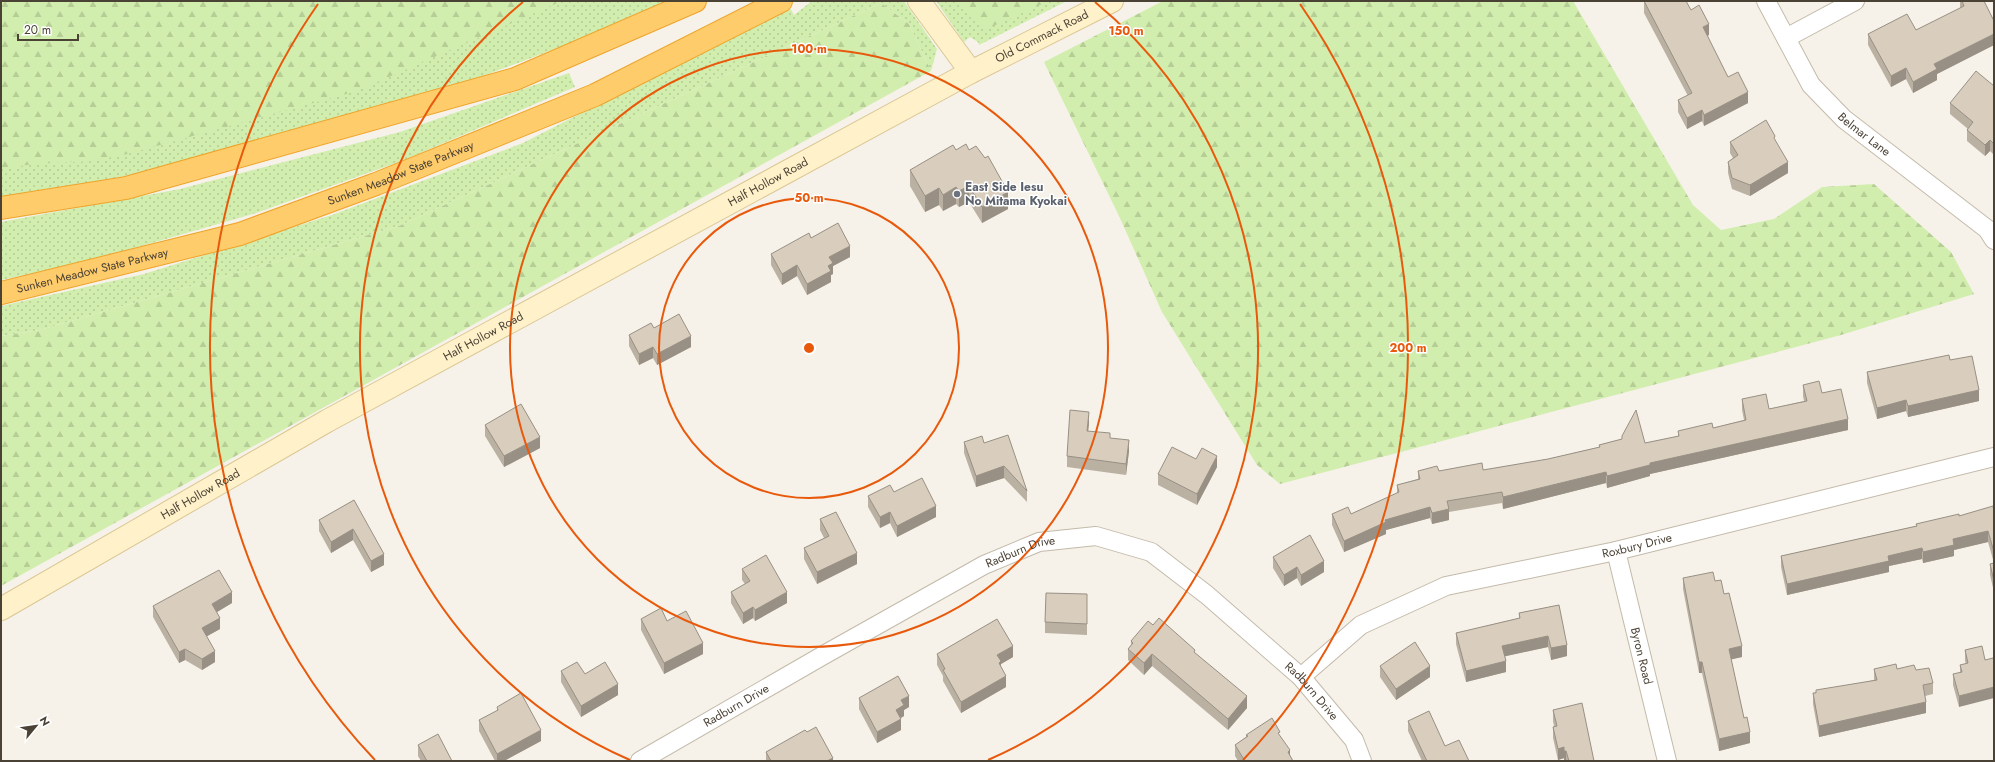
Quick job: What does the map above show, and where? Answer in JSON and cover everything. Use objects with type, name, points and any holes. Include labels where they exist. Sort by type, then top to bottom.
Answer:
[{"type":"highway","points":[[1,208],[126,188],[515,79],[695,1]]},
{"type":"highway","name":"Sunken Meadow State Parkway","points":[[1,293],[240,234],[376,184],[595,94],[781,1]]},
{"type":"street","points":[[919,1],[971,72]]},
{"type":"street","name":"Old Commack Road","points":[[971,72],[1112,1]]},
{"type":"street","name":"Belmar Lane","points":[[1766,1],[1811,85],[1844,119],[1987,229],[1994,240]]},
{"type":"street","points":[[1786,38],[1855,1]]},
{"type":"street","name":"Half Hollow Road","points":[[1,609],[328,421],[971,72]]},
{"type":"street","name":"Roxbury Drive","points":[[1301,677],[1361,625],[1446,586],[1616,551],[1994,458]]},
{"type":"street","name":"Radburn Drive","points":[[640,761],[984,565],[1039,542],[1096,536],[1151,552],[1207,595],[1301,677],[1354,740],[1362,761]]},
{"type":"street","name":"Byron Road","points":[[1616,551],[1667,761]]},
{"type":"green space","points":[[1,1],[670,1],[590,35],[508,67],[425,96],[342,122],[173,166],[87,184],[1,199]]},
{"type":"green space","points":[[1,1],[562,1],[357,91],[127,154],[92,161],[33,164],[1,169]]},
{"type":"green space","points":[[812,1],[904,1],[937,49],[931,71],[909,24],[881,3],[399,226],[40,330],[1,336],[1,306],[144,274],[332,215],[523,143],[789,6],[794,15]]},
{"type":"green space","points":[[936,1],[1067,1],[979,45],[978,42],[970,37],[964,42]]},
{"type":"green space","points":[[955,1],[1049,1],[989,28],[978,25]]},
{"type":"green space","points":[[1163,1],[1573,1],[1693,205],[1721,230],[1774,219],[1822,187],[1874,184],[1951,252],[1974,294],[1841,335],[1280,484],[1257,465],[1162,312],[1119,216],[1044,62]]},
{"type":"green space","points":[[881,3],[909,24],[931,71],[1,586],[1,336],[40,330],[399,226]]},
{"type":"green space","points":[[569,73],[575,87],[404,160],[253,214],[82,263],[1,280],[1,222],[180,189],[400,132]]},
{"type":"building","points":[[1644,1],[1686,1],[1691,10],[1699,5],[1709,24],[1703,27],[1728,77],[1738,72],[1748,92],[1704,115],[1702,110],[1687,118],[1678,100],[1692,93]]},
{"type":"building","points":[[1962,1],[1984,1],[1994,21],[1994,34],[1934,64],[1937,69],[1913,82],[1906,68],[1891,76],[1868,34],[1907,14],[1916,30],[1964,6]]},
{"type":"building","points":[[1976,71],[1994,86],[1994,144],[1990,140],[1985,145],[1967,130],[1973,122],[1950,103]]},
{"type":"building","points":[[1766,120],[1775,136],[1774,138],[1788,162],[1750,185],[1732,178],[1728,162],[1738,155],[1730,142]]},
{"type":"building","points":[[966,144],[969,150],[976,146],[985,158],[988,156],[1008,192],[982,207],[969,186],[959,191],[956,187],[943,195],[939,188],[925,196],[910,170],[953,145],[956,150]]},
{"type":"building","points":[[838,223],[850,246],[829,257],[833,263],[828,266],[831,271],[807,284],[797,265],[782,274],[771,254],[809,233],[811,238]]},
{"type":"building","points":[[679,314],[691,336],[657,354],[653,347],[639,354],[629,335],[651,323],[654,328]]},
{"type":"building","points":[[1949,355],[1950,360],[1972,356],[1979,390],[1908,406],[1906,400],[1877,408],[1867,372]]},
{"type":"building","points":[[1819,381],[1822,393],[1841,389],[1848,419],[1650,463],[1650,465],[1607,476],[1606,472],[1503,497],[1502,492],[1447,501],[1449,509],[1432,513],[1430,507],[1385,520],[1386,522],[1344,541],[1332,514],[1348,507],[1351,514],[1399,492],[1397,485],[1420,479],[1418,471],[1437,466],[1439,471],[1482,463],[1483,470],[1548,459],[1600,447],[1599,445],[1622,439],[1622,436],[1636,410],[1645,443],[1679,436],[1678,431],[1712,423],[1713,428],[1746,420],[1742,399],[1766,394],[1769,409],[1807,401],[1803,385]]},
{"type":"building","points":[[521,404],[540,437],[504,456],[485,425]]},
{"type":"building","points":[[1070,410],[1089,412],[1087,431],[1110,433],[1110,438],[1129,440],[1126,464],[1067,456]]},
{"type":"building","points":[[1008,435],[1027,491],[1004,466],[976,476],[964,442],[982,436],[984,443]]},
{"type":"building","points":[[1172,447],[1196,459],[1202,448],[1217,456],[1197,494],[1158,474]]},
{"type":"building","points":[[922,478],[936,506],[897,526],[890,512],[880,517],[868,496],[890,485],[894,492]]},
{"type":"building","points":[[354,500],[384,554],[371,561],[353,529],[331,542],[319,520]]},
{"type":"building","points":[[1993,506],[1994,552],[1988,531],[1953,539],[1954,545],[1923,552],[1922,548],[1888,556],[1889,561],[1787,584],[1781,556],[1917,526],[1916,524],[1959,514],[1959,516]]},
{"type":"building","points":[[836,512],[857,553],[817,572],[804,548],[829,536],[820,519]]},
{"type":"building","points":[[1310,535],[1324,561],[1301,575],[1297,567],[1284,575],[1273,557]]},
{"type":"building","points":[[766,555],[787,592],[755,610],[753,607],[743,613],[731,592],[750,581],[742,569]]},
{"type":"building","points":[[1994,563],[1994,581],[1990,564]]},
{"type":"building","points":[[219,570],[232,592],[212,604],[220,618],[202,628],[215,651],[202,659],[185,649],[179,652],[153,606]]},
{"type":"building","points":[[1713,572],[1715,581],[1721,580],[1724,594],[1729,593],[1742,646],[1729,649],[1744,718],[1747,717],[1750,732],[1719,739],[1702,662],[1699,662],[1683,578]]},
{"type":"building","points":[[1046,593],[1087,594],[1087,624],[1045,622]]},
{"type":"building","points":[[1559,605],[1567,645],[1551,648],[1548,636],[1502,646],[1506,661],[1466,671],[1456,633],[1520,618],[1519,613]]},
{"type":"building","points":[[661,608],[667,621],[686,611],[703,643],[664,663],[641,619]]},
{"type":"building","points":[[1159,618],[1195,650],[1194,652],[1247,696],[1228,719],[1152,654],[1144,663],[1128,649],[1133,643],[1131,641],[1148,621],[1153,625]]},
{"type":"building","points":[[997,619],[1013,646],[997,655],[1001,661],[999,663],[1006,676],[961,702],[943,670],[945,669],[937,654]]},
{"type":"building","points":[[1415,642],[1430,666],[1396,689],[1380,666]]},
{"type":"building","points":[[1982,646],[1985,660],[1993,658],[1994,661],[1994,687],[1959,696],[1953,674],[1962,672],[1960,665],[1968,663],[1965,650]]},
{"type":"building","points":[[577,662],[585,674],[605,662],[618,684],[581,706],[561,671]]},
{"type":"building","points":[[1896,664],[1897,669],[1914,665],[1916,670],[1929,668],[1933,683],[1923,685],[1926,702],[1819,726],[1813,693],[1816,693],[1816,690],[1877,680],[1874,669]]},
{"type":"building","points":[[898,676],[909,696],[901,700],[904,705],[896,710],[901,719],[877,732],[859,698]]},
{"type":"building","points":[[521,693],[541,730],[497,754],[479,720],[498,710],[497,707]]},
{"type":"building","points":[[1582,703],[1594,761],[1569,761],[1566,751],[1564,751],[1564,747],[1558,749],[1553,727],[1557,726],[1553,710]]},
{"type":"building","points":[[1429,711],[1445,746],[1459,740],[1469,761],[1427,761],[1408,721]]},
{"type":"building","points":[[1272,718],[1280,732],[1278,733],[1290,750],[1288,752],[1293,761],[1245,761],[1235,745],[1248,736],[1246,735]]},
{"type":"building","points":[[816,727],[833,758],[827,761],[771,761],[766,752],[805,730],[807,732]]},
{"type":"building","points":[[438,734],[452,761],[427,761],[418,745]]},
{"type":"place","name":"East Side Iesu No Mitama Kyokai","points":[[957,194]]}]
